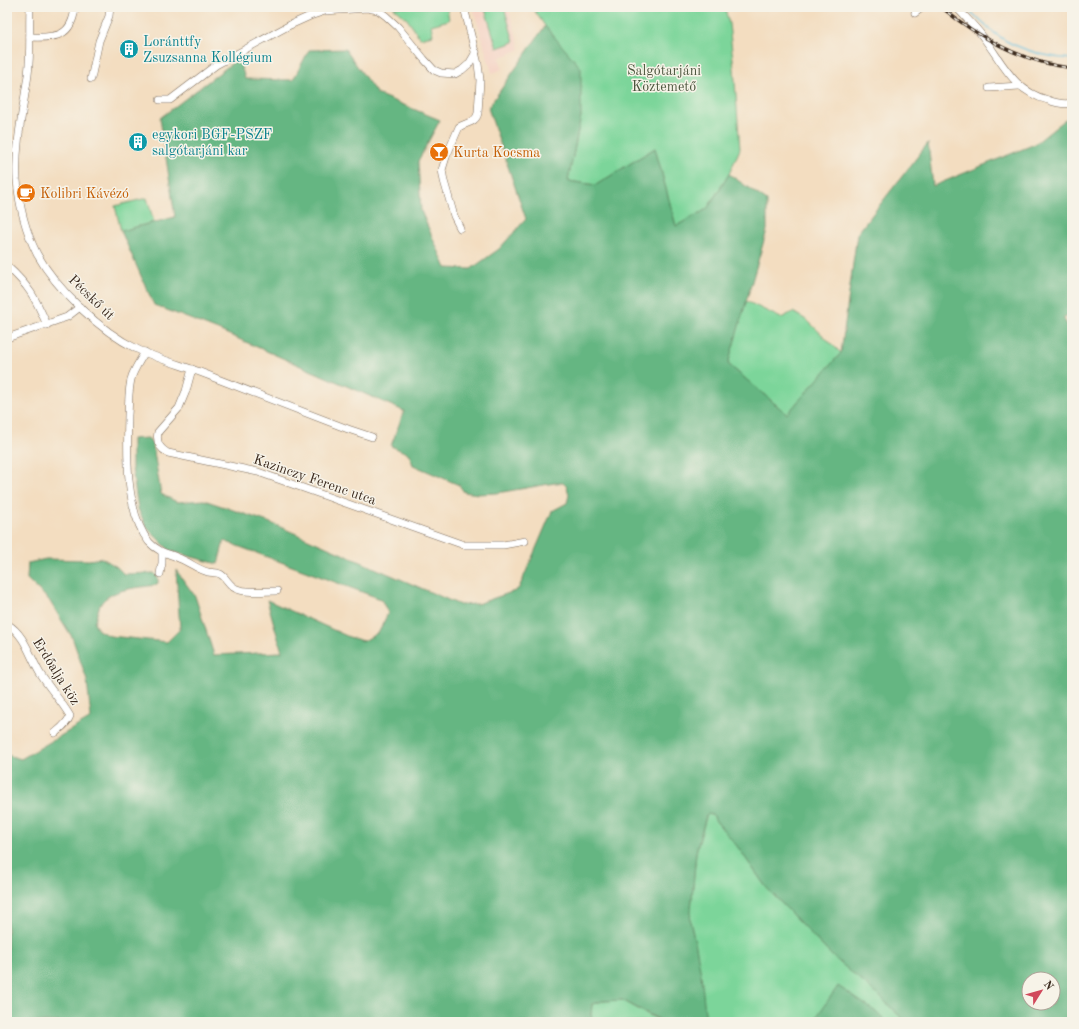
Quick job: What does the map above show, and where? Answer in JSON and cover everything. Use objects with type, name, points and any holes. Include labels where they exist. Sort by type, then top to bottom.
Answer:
[{"type":"street","name":"Pécskő út","points":[[30,7],[28,68],[17,147],[17,179],[26,225],[37,254],[49,271],[95,322],[121,340],[145,352],[192,368],[321,419],[372,437]]},
{"type":"street","points":[[30,38],[51,38],[63,33],[70,26],[75,7]]},
{"type":"street","points":[[91,79],[99,41],[109,16],[110,7]]},
{"type":"street","points":[[460,228],[454,216],[442,170],[459,127],[474,121],[477,118],[478,113],[479,72],[476,52],[464,7]]},
{"type":"street","points":[[915,13],[923,7]]},
{"type":"street","points":[[956,7],[982,35],[1019,86],[1034,96],[1065,104],[1072,103]]},
{"type":"street","points":[[160,100],[170,100],[216,65],[290,25],[325,11],[367,8],[378,10],[398,27],[434,70],[441,73],[455,74],[462,70],[469,64],[476,52]]},
{"type":"street","points":[[462,70],[474,69],[479,72]]},
{"type":"street","points":[[989,88],[1019,86]]},
{"type":"street","points":[[7,266],[32,292],[47,325]]},
{"type":"street","points":[[7,338],[67,317],[80,307]]},
{"type":"street","points":[[145,352],[131,377],[129,401],[127,462],[138,523],[149,541],[162,553],[178,557],[207,572],[220,574],[231,586],[240,590],[259,592],[277,591]]},
{"type":"street","name":"Kazinczy Ferenc utca","points":[[192,368],[186,391],[179,408],[157,432],[158,444],[168,454],[258,472],[464,545],[503,544],[525,541]]},
{"type":"street","points":[[160,574],[162,553]]},
{"type":"street","name":"Erdőalja köz","points":[[7,624],[18,634],[29,649],[41,674],[70,716],[64,726],[55,733]]},
{"type":"shaded area","points":[[473,7],[508,7],[520,49],[499,58],[503,69],[492,73]]},
{"type":"green space","points":[[393,7],[447,7],[449,20],[431,25],[433,35],[420,38],[407,19]]},
{"type":"green space","points":[[504,7],[514,42],[497,48],[485,9]]},
{"type":"green space","name":"Salgótarjáni Köztemető","points":[[532,7],[725,8],[729,24],[734,68],[740,149],[729,174],[707,209],[676,226],[655,148],[596,185],[568,181],[581,116],[545,26]]},
{"type":"green space","points":[[545,26],[581,68],[581,116],[568,181],[596,185],[655,148],[676,226],[707,209],[729,174],[767,201],[767,230],[728,364],[787,414],[841,353],[857,234],[928,143],[933,186],[1035,144],[1071,115],[1072,108],[1072,312],[1063,318],[1072,332],[1072,1022],[906,1022],[877,994],[831,955],[766,887],[737,846],[715,820],[714,816],[709,814],[706,816],[696,852],[690,921],[701,974],[706,1022],[664,1022],[622,1000],[603,1001],[592,1004],[591,1015],[593,1022],[7,1022],[7,755],[21,759],[91,718],[87,680],[72,637],[49,600],[27,579],[28,563],[46,559],[89,560],[102,558],[117,567],[124,574],[154,573],[158,580],[158,583],[155,585],[127,589],[107,597],[102,602],[94,622],[98,630],[110,636],[167,642],[180,629],[176,570],[195,596],[214,655],[282,652],[267,600],[349,637],[364,641],[379,632],[388,613],[381,599],[224,541],[218,564],[170,551],[147,528],[138,509],[132,468],[132,439],[148,438],[153,446],[161,494],[177,502],[204,500],[271,523],[460,605],[477,604],[515,591],[519,588],[552,511],[567,503],[569,495],[567,487],[563,483],[497,493],[478,494],[464,492],[459,485],[413,465],[409,454],[391,446],[404,411],[218,330],[154,305],[121,231],[175,217],[160,118],[239,58],[245,79],[293,80],[309,50],[345,49],[377,94],[440,120],[418,161],[421,211],[446,268],[471,269],[499,249],[526,219],[488,108]]},
{"type":"green space","points":[[147,198],[154,222],[121,231],[115,206]]},
{"type":"green space","points":[[746,301],[781,318],[793,312],[808,321],[841,353],[787,414],[728,364]]},
{"type":"green space","points":[[707,814],[714,816],[715,820],[737,846],[766,887],[831,955],[877,994],[906,1022],[886,1022],[876,1012],[822,1010],[813,1022],[706,1022],[690,922],[696,852]]},
{"type":"green space","points":[[838,986],[876,1012],[886,1022],[813,1022]]},
{"type":"green space","points":[[622,1000],[664,1022],[593,1022],[591,1015],[592,1004],[603,1001]]},
{"type":"waterway","points":[[966,7],[993,32],[1012,44],[1026,50],[1072,59]]},
{"type":"railway","points":[[941,7],[970,28],[1002,47],[1037,61],[1072,68]]},
{"type":"place","name":"Loránttfy Zsuzsanna Kollégium","points":[[129,49]]},
{"type":"place","name":"egykori BGF-PSZF salgótarjáni kar","points":[[138,142]]},
{"type":"place","name":"Kurta Kocsma","points":[[439,152]]},
{"type":"place","name":"Kolibri Kávézó","points":[[26,193]]}]
